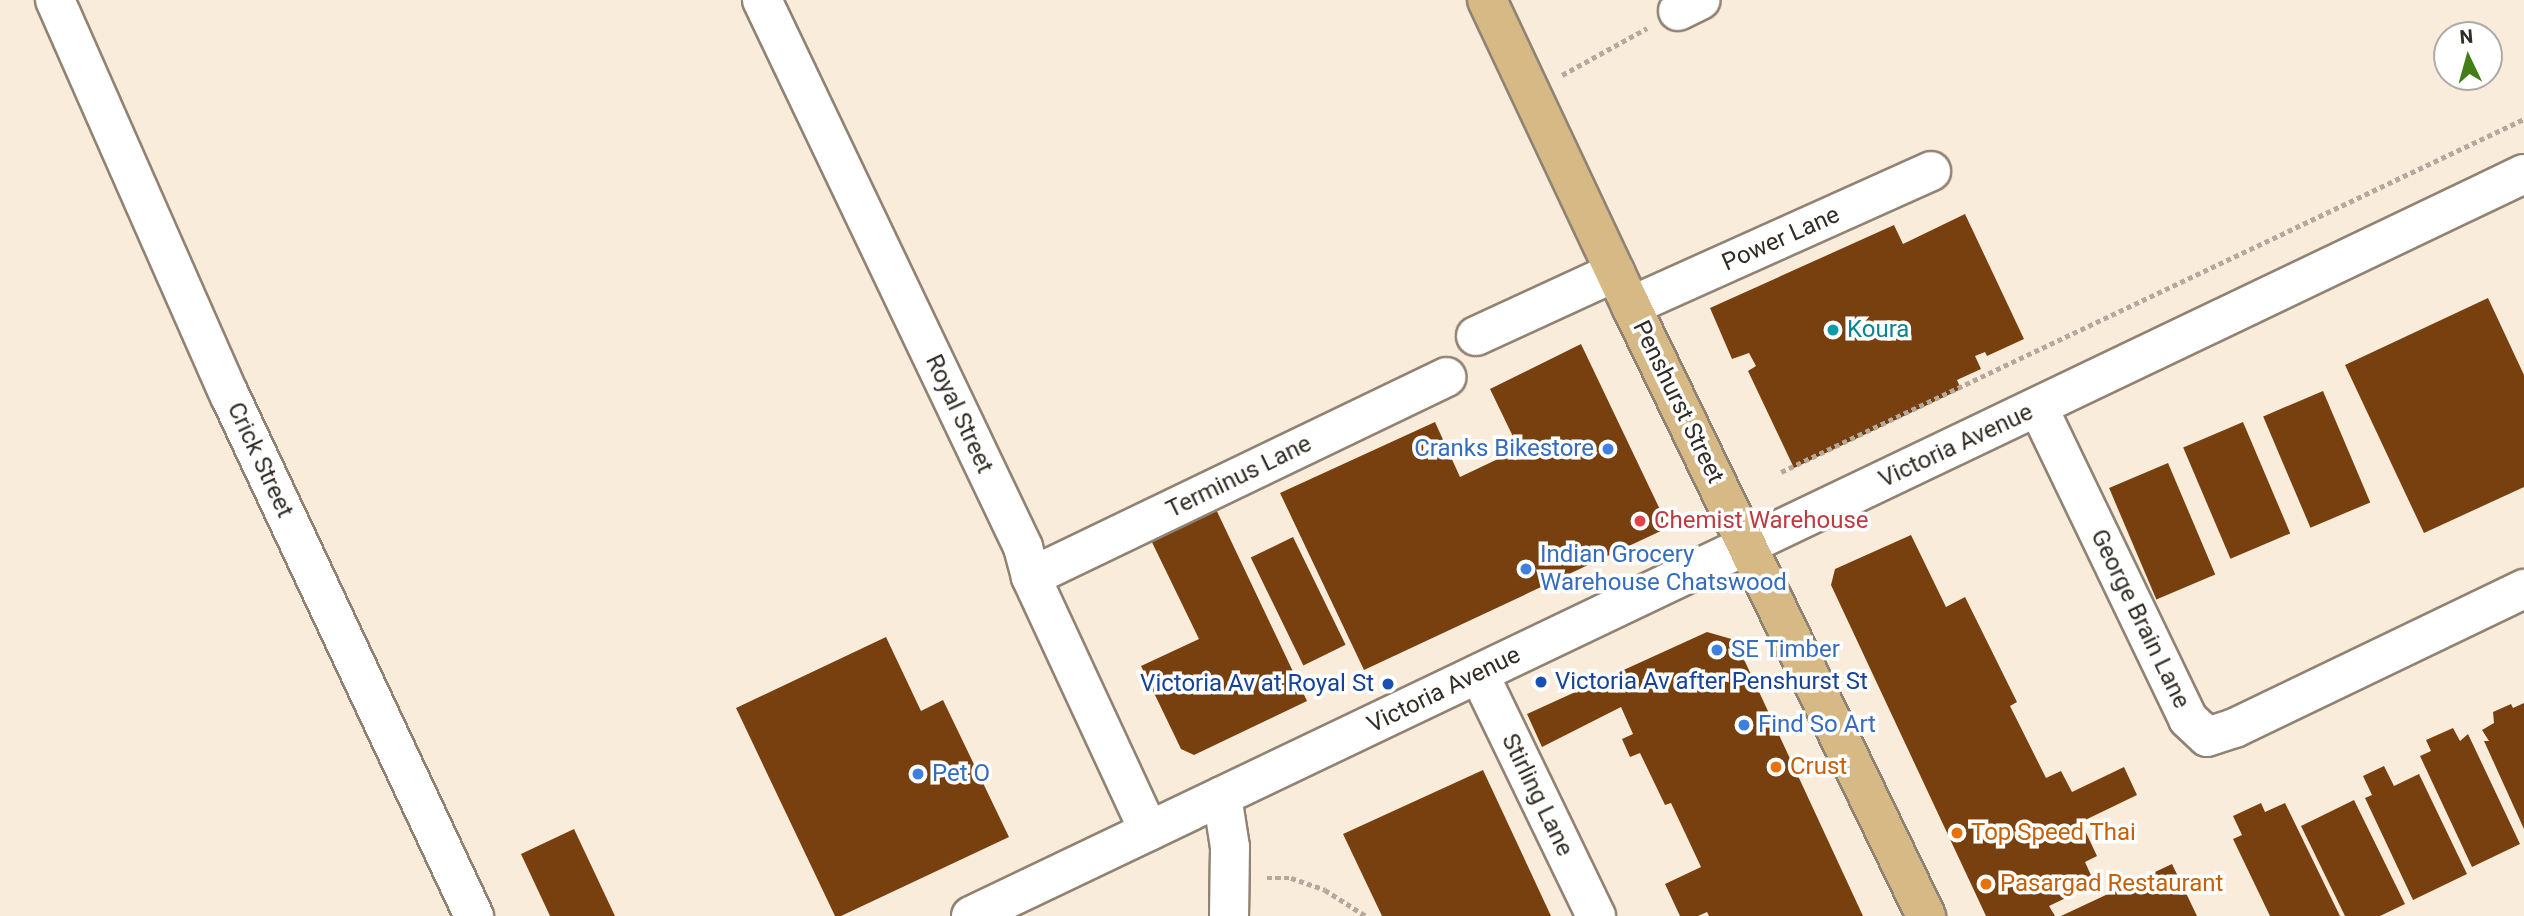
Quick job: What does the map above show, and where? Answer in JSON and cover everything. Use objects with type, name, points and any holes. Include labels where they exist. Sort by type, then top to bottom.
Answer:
[{"type":"main road","name":"Penshurst Street","points":[[1488,0],[1631,306],[1926,916]]},
{"type":"street","name":"Crick Street","points":[[54,0],[229,394],[474,916]]},
{"type":"street","name":"Royal Street","points":[[762,0],[1023,547],[1031,577],[1149,831]]},
{"type":"street","name":"Power Lane","points":[[1631,306],[1931,171]]},
{"type":"street","name":"Victoria Avenue","points":[[971,916],[2524,174]]},
{"type":"street","points":[[1476,336],[1615,272]]},
{"type":"street","name":"Terminus Lane","points":[[1031,577],[1446,377]]},
{"type":"street","name":"George Brain Lane","points":[[2038,407],[2188,719],[2207,737],[2235,728],[2524,590]]},
{"type":"street","name":"Stirling Lane","points":[[1479,674],[1596,916]]},
{"type":"street","points":[[1222,796],[1231,876],[1229,916]]},
{"type":"path","points":[[1531,92],[1690,6]]},
{"type":"path","points":[[1781,472],[2524,119]]},
{"type":"path","points":[[1231,876],[1291,878],[1325,890],[1366,916]]},
{"type":"building","name":"Koura","points":[[1965,214],[2024,339],[1987,356],[1985,352],[1975,356],[1981,369],[1957,380],[1961,389],[1794,468],[1748,371],[1756,366],[1749,353],[1732,359],[1710,308],[1894,225],[1903,244]]},
{"type":"building","points":[[2488,298],[2524,375],[2524,487],[2424,533],[2345,365]]},
{"type":"building","points":[[1581,344],[1665,520],[1663,530],[1364,670],[1280,493],[1435,422],[1460,477],[1519,449],[1490,389]]},
{"type":"building","points":[[2323,391],[2370,502],[2310,528],[2263,416]]},
{"type":"building","points":[[2243,422],[2290,533],[2230,559],[2183,447]]},
{"type":"building","points":[[2168,463],[2215,574],[2156,599],[2109,488]]},
{"type":"building","points":[[1213,503],[1307,701],[1194,755],[1181,749],[1141,666],[1199,639],[1147,532]]},
{"type":"building","points":[[1911,535],[1946,607],[1965,597],[2017,702],[2010,706],[2046,778],[2061,771],[2072,792],[2124,767],[2137,795],[2081,822],[2097,856],[2085,862],[2095,884],[2049,906],[2055,916],[1986,916],[1831,585],[1835,569]]},
{"type":"building","points":[[1293,537],[1346,645],[1303,665],[1251,558]]},
{"type":"building","points":[[1707,632],[1735,640],[1863,916],[1709,916],[1707,912],[1698,916],[1680,916],[1665,884],[1701,867],[1671,803],[1665,805],[1640,753],[1630,757],[1622,739],[1633,734],[1621,707],[1542,747],[1527,714]]},
{"type":"building","points":[[886,637],[921,711],[943,700],[1009,837],[841,916],[835,916],[736,708]]},
{"type":"building","points":[[2524,703],[2524,829],[2484,741],[2489,741],[2482,730],[2494,723],[2493,712],[2511,704],[2513,708]]},
{"type":"building","points":[[2453,728],[2460,741],[2468,734],[2520,844],[2472,867],[2420,756],[2431,751],[2426,740]]},
{"type":"building","points":[[2384,766],[2394,786],[2419,774],[2467,874],[2413,900],[2365,798],[2372,795],[2363,776]]},
{"type":"building","points":[[1483,770],[1551,916],[1382,916],[1343,834]]},
{"type":"building","points":[[2354,800],[2405,904],[2380,916],[2345,916],[2301,826]]},
{"type":"building","points":[[2261,803],[2265,812],[2285,803],[2340,916],[2270,916],[2233,839],[2242,835],[2233,816]]},
{"type":"building","points":[[574,829],[615,916],[550,916],[521,854]]},
{"type":"building","points":[[2172,864],[2197,916],[2061,916]]},
{"type":"place","name":"Koura","points":[[1833,330]]},
{"type":"place","name":"Cranks Bikestore","points":[[1608,449]]},
{"type":"place","name":"Chemist Warehouse","points":[[1640,521]]},
{"type":"place","name":"Indian Grocery Warehouse Chatswood","points":[[1526,569]]},
{"type":"place","name":"SE Timber","points":[[1717,650]]},
{"type":"place","name":"Victoria Av after Penshurst St","points":[[1541,682]]},
{"type":"place","name":"Victoria Av at Royal St","points":[[1388,684]]},
{"type":"place","name":"Find So Art","points":[[1744,725]]},
{"type":"place","name":"Crust","points":[[1776,767]]},
{"type":"place","name":"Pet O","points":[[918,774]]},
{"type":"place","name":"Top Speed Thai","points":[[1957,833]]},
{"type":"place","name":"Pasargad Restaurant","points":[[1986,884]]}]
